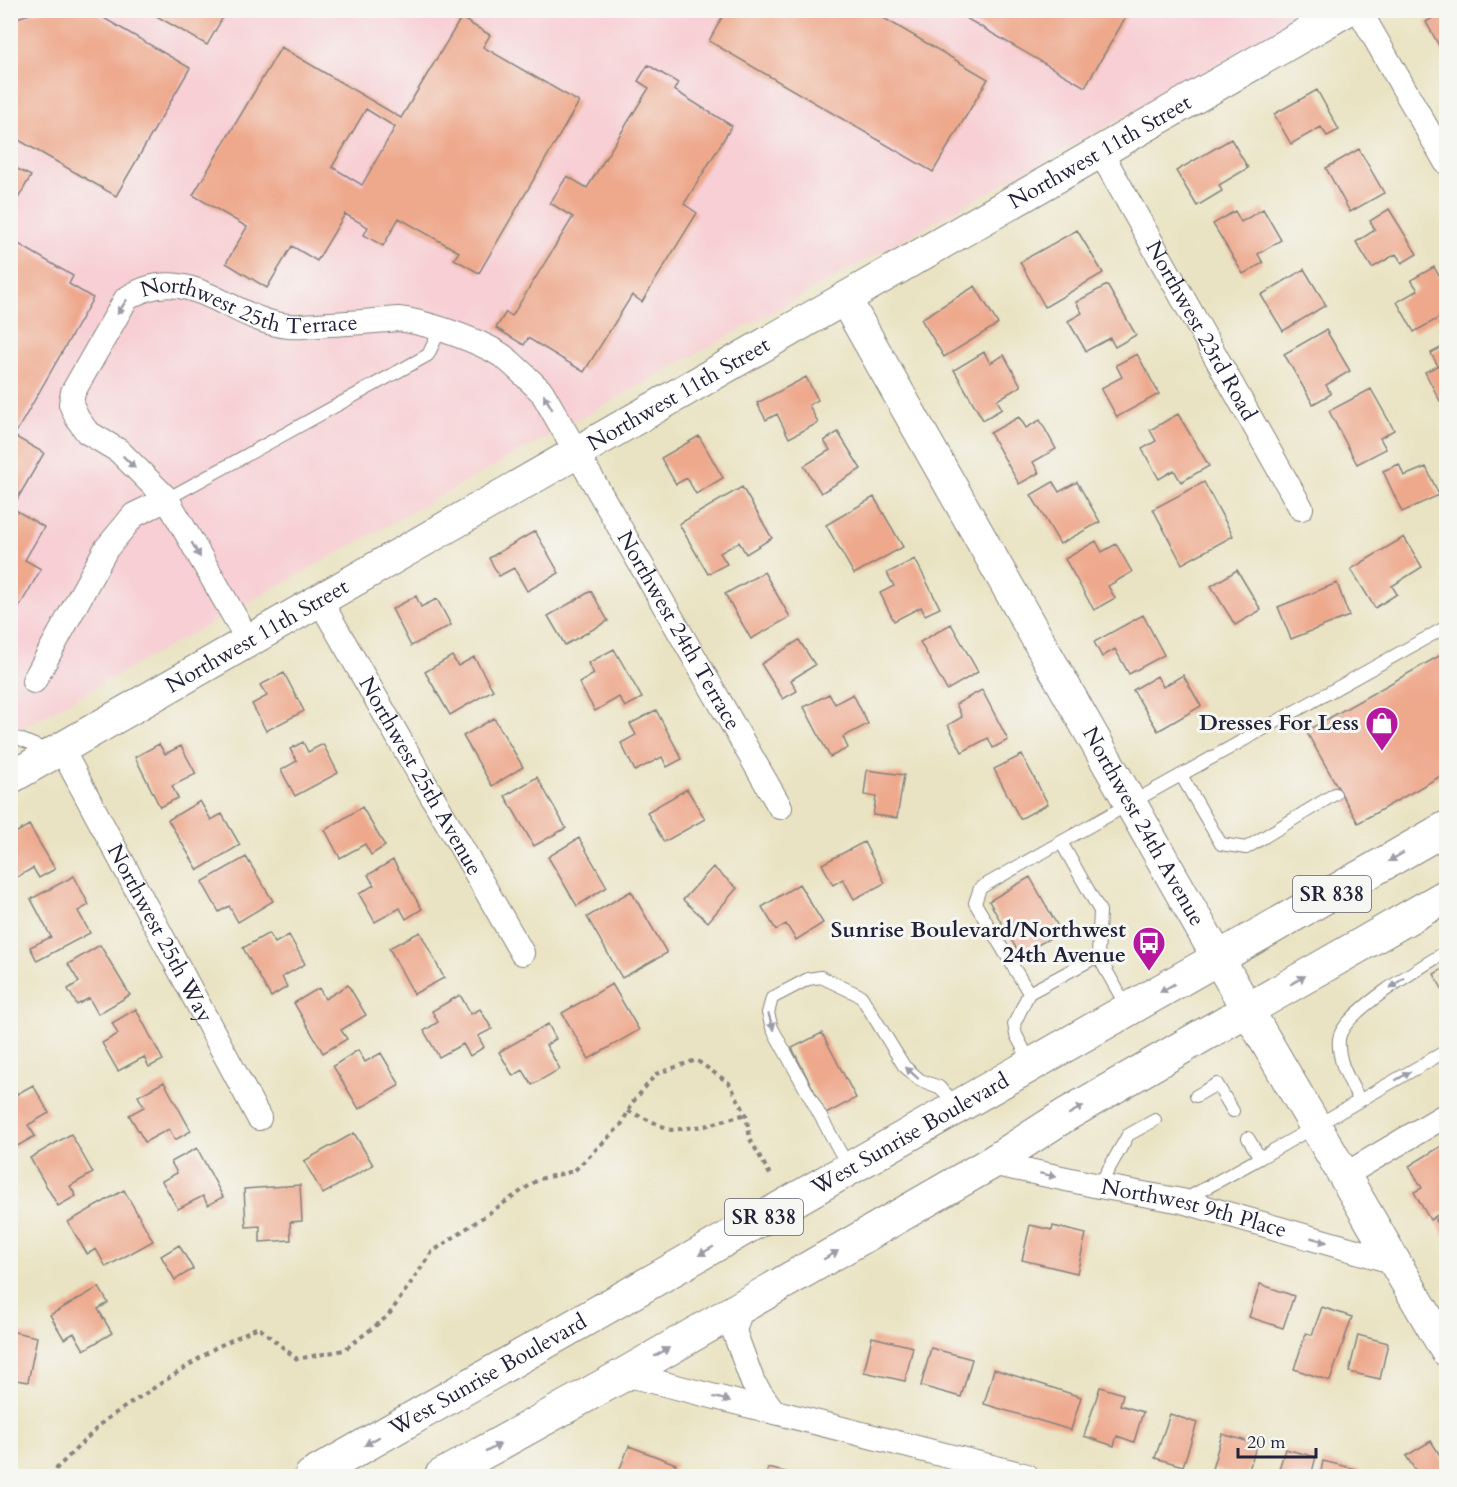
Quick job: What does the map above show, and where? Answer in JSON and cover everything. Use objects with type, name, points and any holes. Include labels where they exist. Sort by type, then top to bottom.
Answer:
[{"type":"main road","name":"West Sunrise Boulevard","points":[[311,1476],[1446,828]]},
{"type":"main road","name":"SR 838","points":[[441,1476],[625,1374],[991,1163],[1064,1116],[1446,896]]},
{"type":"street","name":"Northwest 11th Street","points":[[10,778],[1347,10]]},
{"type":"street","points":[[1359,10],[1446,162]]},
{"type":"street","name":"Northwest 23rd Road","points":[[1101,153],[1301,508]]},
{"type":"street","name":"Northwest 25th Terrace","points":[[248,640],[167,499],[119,452],[87,432],[71,404],[73,392],[126,299],[137,292],[156,286],[175,285],[193,288],[264,321],[289,326],[399,319],[457,334],[502,356],[534,384],[542,392],[577,452]]},
{"type":"street","name":"Northwest 24th Avenue","points":[[844,299],[1218,959],[1446,1350]]},
{"type":"street","name":"Northwest 24th Terrace","points":[[577,452],[780,807]]},
{"type":"street","points":[[34,681],[106,549],[134,515],[167,499]]},
{"type":"street","name":"Northwest 25th Avenue","points":[[319,599],[522,953]]},
{"type":"street","name":"Northwest 25th Way","points":[[57,751],[258,1118]]},
{"type":"street","points":[[1346,1175],[1446,1115]]},
{"type":"street","name":"Northwest 9th Place","points":[[991,1163],[1182,1201],[1395,1262]]},
{"type":"street","points":[[742,1306],[734,1331],[753,1383],[774,1412]]},
{"type":"street","points":[[625,1374],[1027,1476]]},
{"type":"lane","points":[[167,499],[428,355],[440,330]]},
{"type":"lane","points":[[1029,993],[975,903],[980,888],[1446,627]]},
{"type":"lane","points":[[10,737],[57,751]]},
{"type":"lane","points":[[1181,775],[1221,844],[1245,848],[1335,794]]},
{"type":"lane","points":[[1062,842],[1100,911],[1098,956],[1128,1010]]},
{"type":"lane","points":[[1360,1101],[1340,1060],[1339,1037],[1353,1016],[1411,973],[1446,952]]},
{"type":"lane","points":[[1032,1064],[1016,1035],[1014,1024],[1029,993],[1098,956]]},
{"type":"lane","points":[[849,1168],[772,1028],[768,1013],[772,998],[808,979],[821,977],[861,996],[904,1066],[920,1080],[939,1087],[959,1106]]},
{"type":"lane","points":[[1182,1201],[1317,1127],[1446,1051]]},
{"type":"lane","points":[[1196,1096],[1217,1084],[1233,1111]]},
{"type":"lane","points":[[1099,1186],[1128,1135],[1155,1120]]},
{"type":"lane","points":[[1248,1138],[1260,1158]]},
{"type":"path","points":[[49,1476],[105,1420],[215,1348],[258,1327],[297,1359],[344,1350],[388,1316],[432,1252],[539,1179],[574,1171],[621,1125],[633,1102],[656,1074],[696,1060],[729,1083],[746,1114],[750,1139],[772,1178]]},
{"type":"path","points":[[628,1111],[671,1130],[705,1126],[746,1114]]},
{"type":"shaded area","points":[[11,11],[1315,11],[11,734]]},
{"type":"building","points":[[42,10],[90,10],[190,68],[116,196],[10,135],[10,20]]},
{"type":"building","points":[[146,10],[227,10],[207,45]]},
{"type":"building","points":[[726,10],[870,10],[988,79],[933,172],[709,41]]},
{"type":"building","points":[[952,10],[1130,10],[1085,87]]},
{"type":"building","points":[[1446,10],[1446,58],[1426,22]]},
{"type":"building","points":[[461,18],[490,35],[483,47],[579,102],[479,273],[454,259],[459,252],[399,218],[383,246],[364,235],[368,227],[345,214],[317,261],[292,246],[267,288],[226,263],[247,227],[193,195],[281,47],[401,118]],"holes":[[[366,109],[395,127],[362,185],[332,167]]]},
{"type":"building","points":[[648,65],[678,83],[674,90],[732,126],[684,204],[697,213],[642,302],[632,295],[584,372],[528,338],[524,345],[496,328],[506,312],[512,316],[573,217],[550,203],[567,176],[587,188],[649,88],[638,81]]},
{"type":"building","points":[[1317,90],[1339,130],[1327,136],[1321,127],[1291,144],[1274,114]]},
{"type":"building","points":[[1231,139],[1248,168],[1219,185],[1222,191],[1197,206],[1176,171]]},
{"type":"building","points":[[1359,149],[1384,193],[1350,212],[1326,168]]},
{"type":"building","points":[[10,165],[31,176],[10,212]]},
{"type":"building","points":[[1263,209],[1281,240],[1258,254],[1263,263],[1243,274],[1213,224],[1235,211],[1241,222]]},
{"type":"building","points":[[1389,209],[1417,254],[1402,263],[1396,254],[1372,268],[1356,242],[1375,230],[1370,221]]},
{"type":"building","points":[[1077,230],[1103,273],[1045,307],[1020,262]]},
{"type":"building","points":[[10,239],[73,276],[69,284],[93,298],[14,436],[44,453],[12,508],[44,527],[25,560],[41,569],[10,623]]},
{"type":"building","points":[[1434,267],[1446,288],[1446,314],[1414,332],[1397,302],[1418,290],[1411,280]]},
{"type":"building","points":[[1304,269],[1326,305],[1283,331],[1261,295]]},
{"type":"building","points":[[1107,285],[1136,335],[1115,347],[1110,338],[1086,351],[1068,321],[1082,313],[1076,302]]},
{"type":"building","points":[[975,286],[998,324],[944,357],[921,319]]},
{"type":"building","points":[[1326,330],[1350,371],[1326,385],[1331,394],[1313,404],[1284,354]]},
{"type":"building","points":[[1446,345],[1446,398],[1440,401],[1425,372],[1438,366],[1431,353]]},
{"type":"building","points":[[984,352],[990,363],[1004,355],[1021,386],[997,400],[1002,409],[983,420],[954,370]]},
{"type":"building","points":[[1137,354],[1159,394],[1117,417],[1101,388],[1122,377],[1116,365]]},
{"type":"building","points":[[806,377],[818,400],[809,405],[818,423],[789,438],[777,414],[766,420],[757,403]]},
{"type":"building","points":[[1371,389],[1394,430],[1380,438],[1386,449],[1357,464],[1329,411]]},
{"type":"building","points":[[1178,414],[1209,466],[1181,482],[1174,470],[1159,479],[1142,449],[1156,441],[1150,430]]},
{"type":"building","points":[[1019,417],[1026,428],[1040,420],[1056,449],[1033,462],[1039,473],[1019,484],[990,433]]},
{"type":"building","points":[[838,432],[861,469],[821,493],[804,466],[830,450],[824,441]]},
{"type":"building","points":[[699,436],[723,478],[696,494],[687,478],[676,484],[661,458]]},
{"type":"building","points":[[1399,464],[1404,476],[1426,467],[1439,495],[1402,512],[1383,471]]},
{"type":"building","points":[[1053,482],[1059,492],[1077,482],[1100,522],[1060,544],[1031,495]]},
{"type":"building","points":[[1204,482],[1233,536],[1182,564],[1153,509]]},
{"type":"building","points":[[742,487],[772,538],[746,554],[739,542],[720,553],[727,564],[708,574],[679,524]]},
{"type":"building","points":[[874,497],[903,547],[854,574],[826,525]]},
{"type":"building","points":[[535,531],[559,573],[527,591],[514,568],[499,576],[489,558]]},
{"type":"building","points":[[1404,537],[1422,567],[1392,586],[1397,594],[1375,608],[1351,569]]},
{"type":"building","points":[[1096,541],[1102,552],[1116,544],[1132,572],[1108,586],[1115,598],[1094,610],[1065,559]]},
{"type":"building","points":[[915,559],[940,608],[925,615],[921,607],[894,621],[880,593],[894,586],[887,573]]},
{"type":"building","points":[[1237,570],[1261,610],[1235,625],[1211,586]]},
{"type":"building","points":[[764,572],[790,617],[751,639],[725,594]]},
{"type":"building","points":[[1337,583],[1349,616],[1291,639],[1278,607]]},
{"type":"building","points":[[591,591],[608,621],[565,645],[548,616]]},
{"type":"building","points":[[416,596],[421,607],[437,599],[451,625],[411,646],[392,609]]},
{"type":"building","points":[[1143,615],[1164,655],[1129,674],[1115,649],[1102,657],[1094,642]]},
{"type":"building","points":[[951,624],[978,672],[947,690],[920,642]]},
{"type":"building","points":[[799,640],[815,665],[791,680],[797,691],[783,699],[761,664]]},
{"type":"building","points":[[614,649],[642,698],[625,707],[619,697],[595,711],[579,683],[594,674],[588,663]]},
{"type":"building","name":"Dresses For Less","points":[[1446,652],[1446,773],[1358,823],[1306,731]]},
{"type":"building","points":[[452,656],[458,666],[474,657],[493,690],[450,715],[425,672]]},
{"type":"building","points":[[284,673],[304,711],[266,731],[252,704],[267,696],[260,685]]},
{"type":"building","points":[[1183,675],[1201,706],[1158,731],[1133,690],[1157,676],[1163,687]]},
{"type":"building","points":[[982,690],[1008,740],[993,748],[988,738],[962,752],[948,725],[962,717],[956,704]]},
{"type":"building","points":[[829,694],[835,704],[853,694],[868,724],[843,737],[848,748],[830,757],[804,707]]},
{"type":"building","points":[[656,710],[682,759],[667,767],[662,757],[635,771],[621,743],[636,735],[630,724]]},
{"type":"building","points":[[494,718],[523,767],[492,786],[463,736]]},
{"type":"building","points":[[303,742],[308,752],[323,744],[338,773],[295,796],[281,770],[297,761],[290,749]]},
{"type":"building","points":[[159,744],[165,754],[181,746],[196,774],[172,786],[178,798],[160,807],[135,757]]},
{"type":"building","points":[[1022,755],[1048,804],[1020,819],[994,769]]},
{"type":"building","points":[[867,770],[904,775],[897,818],[873,815],[876,797],[864,795]]},
{"type":"building","points":[[537,777],[566,828],[534,846],[505,796]]},
{"type":"building","points":[[687,789],[705,819],[664,842],[647,812]]},
{"type":"building","points":[[200,801],[211,820],[222,814],[240,845],[198,870],[168,820]]},
{"type":"building","points":[[362,807],[385,846],[371,855],[365,844],[340,858],[325,830]]},
{"type":"building","points":[[29,825],[55,869],[39,878],[33,868],[10,881],[10,836]]},
{"type":"building","points":[[579,838],[607,887],[577,906],[548,857]]},
{"type":"building","points":[[864,842],[885,883],[854,899],[843,879],[833,885],[822,864]]},
{"type":"building","points":[[246,857],[273,901],[238,922],[229,906],[219,912],[202,882]]},
{"type":"building","points":[[393,860],[422,909],[406,919],[400,908],[375,922],[359,894],[374,885],[368,875]]},
{"type":"building","points":[[713,867],[737,888],[708,922],[683,900]]},
{"type":"building","points":[[74,876],[89,905],[78,911],[90,933],[37,961],[30,947],[51,937],[31,899]]},
{"type":"building","points":[[1030,877],[1061,932],[1020,955],[989,901]]},
{"type":"building","points":[[799,884],[823,923],[796,940],[786,924],[776,930],[762,907]]},
{"type":"building","points":[[631,891],[667,953],[622,978],[587,917]]},
{"type":"building","points":[[420,932],[444,978],[414,994],[389,948]]},
{"type":"building","points":[[269,933],[275,943],[289,935],[305,964],[282,977],[287,987],[271,997],[243,948]]},
{"type":"building","points":[[100,945],[130,995],[98,1014],[89,998],[77,1005],[68,989],[79,982],[68,964]]},
{"type":"building","points":[[1446,967],[1446,996],[1434,974]]},
{"type":"building","points":[[612,984],[639,1030],[589,1059],[562,1013]]},
{"type":"building","points":[[348,985],[366,1015],[341,1030],[347,1039],[323,1053],[294,1003],[319,988],[325,999]]},
{"type":"building","points":[[460,995],[471,1014],[480,1009],[492,1029],[478,1036],[484,1047],[470,1056],[463,1044],[439,1057],[424,1031],[438,1022],[432,1011]]},
{"type":"building","points":[[136,1009],[163,1060],[149,1067],[144,1057],[118,1071],[102,1043],[118,1034],[112,1023]]},
{"type":"building","points":[[548,1024],[556,1039],[546,1045],[560,1069],[532,1085],[523,1070],[513,1076],[499,1052]]},
{"type":"building","points":[[822,1033],[856,1098],[826,1114],[792,1048]]},
{"type":"building","points":[[358,1050],[365,1062],[381,1053],[400,1085],[359,1109],[333,1066]]},
{"type":"building","points":[[10,1082],[17,1094],[33,1085],[49,1113],[28,1125],[35,1136],[14,1148],[10,1142]]},
{"type":"building","points":[[164,1082],[191,1131],[175,1140],[169,1129],[145,1142],[129,1115],[144,1107],[138,1096]]},
{"type":"building","points":[[354,1133],[373,1165],[323,1194],[304,1161]]},
{"type":"building","points":[[71,1134],[93,1173],[70,1186],[76,1196],[58,1206],[30,1158]]},
{"type":"building","points":[[1443,1145],[1446,1150],[1446,1210],[1430,1220],[1414,1192],[1422,1188],[1409,1166]]},
{"type":"building","points":[[197,1148],[223,1197],[208,1205],[203,1196],[178,1209],[162,1181],[177,1173],[171,1162]]},
{"type":"building","points":[[300,1185],[302,1221],[290,1222],[291,1240],[260,1242],[260,1226],[246,1227],[244,1189]]},
{"type":"building","points":[[124,1190],[153,1241],[106,1267],[96,1249],[87,1254],[68,1222]]},
{"type":"building","points":[[1446,1213],[1446,1239],[1435,1220]]},
{"type":"building","points":[[1030,1225],[1052,1230],[1053,1226],[1086,1234],[1077,1273],[1022,1260]]},
{"type":"building","points":[[179,1245],[193,1269],[175,1280],[161,1256]]},
{"type":"building","points":[[1260,1284],[1294,1296],[1283,1328],[1249,1317]]},
{"type":"building","points":[[99,1287],[108,1303],[98,1309],[112,1333],[84,1350],[74,1333],[64,1339],[50,1315]]},
{"type":"building","points":[[1322,1307],[1352,1317],[1330,1381],[1294,1369],[1306,1333],[1312,1335]]},
{"type":"building","points":[[10,1331],[37,1337],[28,1382],[10,1379]]},
{"type":"building","points":[[1358,1335],[1388,1343],[1380,1379],[1349,1372]]},
{"type":"building","points":[[872,1337],[913,1347],[905,1381],[864,1372]]},
{"type":"building","points":[[931,1348],[972,1359],[961,1397],[921,1386]]},
{"type":"building","points":[[994,1369],[1081,1397],[1071,1430],[984,1404]]},
{"type":"building","points":[[1100,1387],[1123,1394],[1120,1405],[1143,1412],[1134,1442],[1117,1436],[1114,1446],[1084,1436]]},
{"type":"building","points":[[1170,1414],[1197,1423],[1183,1466],[1155,1458]]},
{"type":"building","points":[[1222,1434],[1257,1444],[1247,1476],[1212,1469]]},
{"type":"building","points":[[1431,1441],[1446,1465],[1446,1476],[1419,1476],[1406,1456]]},
{"type":"building","points":[[629,1446],[676,1464],[671,1476],[617,1476]]},
{"type":"building","points":[[1285,1449],[1316,1457],[1311,1476],[1277,1476]]},
{"type":"building","points":[[1323,1461],[1360,1470],[1358,1476],[1320,1476]]},
{"type":"building","points":[[768,1468],[802,1476],[766,1476]]},
{"type":"place","name":"Dresses For Less","points":[[1382,752]]},
{"type":"place","name":"Sunrise Boulevard/Northwest 24th Avenue","points":[[1149,972]]}]
